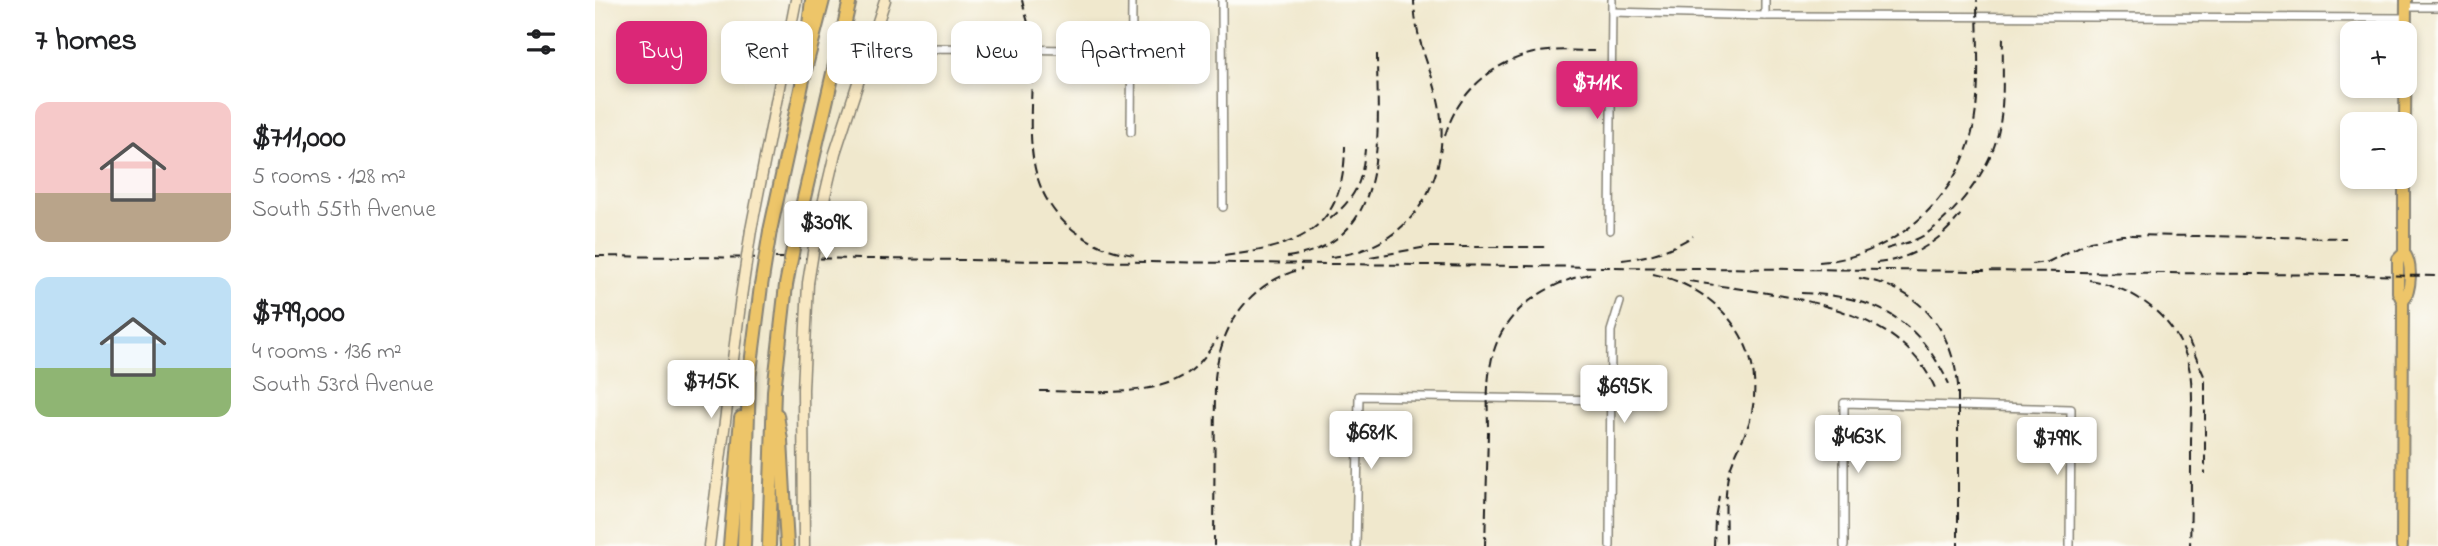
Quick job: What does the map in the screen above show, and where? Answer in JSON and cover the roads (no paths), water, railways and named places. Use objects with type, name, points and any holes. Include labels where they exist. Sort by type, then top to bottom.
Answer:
[{"type":"highway","points":[[809,21],[813,0]]},
{"type":"highway","points":[[813,39],[823,0]]},
{"type":"highway","points":[[769,546],[774,391],[786,285],[849,0]]},
{"type":"highway","points":[[744,546],[750,380],[761,286],[770,231],[802,84]]},
{"type":"highway","points":[[730,546],[740,422],[750,380]]},
{"type":"highway","points":[[774,391],[781,440],[787,546]]},
{"type":"main road","points":[[709,546],[751,230],[796,0]]},
{"type":"main road","points":[[804,546],[802,481],[808,283],[815,234],[835,153],[885,0]]},
{"type":"main road","points":[[2405,3],[2405,112]]},
{"type":"main road","points":[[2402,546],[2403,302],[2398,292],[2398,259],[2404,253],[2404,189]]},
{"type":"street","points":[[1132,0],[1132,21]]},
{"type":"street","points":[[1222,0],[1223,206]]},
{"type":"street","points":[[1610,230],[1612,0]]},
{"type":"street","points":[[1765,0],[1765,16]]},
{"type":"street","points":[[2405,3],[2438,7]]},
{"type":"street","points":[[1612,12],[1765,16],[2406,19]]},
{"type":"street","points":[[937,48],[1056,50]]},
{"type":"street","points":[[1131,84],[1131,132]]},
{"type":"street","points":[[1610,546],[1611,331],[1620,302]]},
{"type":"street","points":[[1356,546],[1359,396],[1611,400]]},
{"type":"street","points":[[1844,546],[1844,403],[2071,409],[2070,546]]},
{"type":"railway","points":[[1022,0],[1030,31],[1032,56],[1033,156],[1038,179],[1048,202],[1064,222],[1080,235],[1116,251],[1136,255]]},
{"type":"railway","points":[[1330,257],[1358,251],[1383,241],[1403,225],[1420,206],[1432,184],[1439,159],[1442,132],[1436,90],[1417,29],[1414,0]]},
{"type":"railway","points":[[1819,262],[1847,258],[1873,249],[1898,235],[1920,218],[1939,198],[1955,175],[1967,150],[1976,108],[1977,0]]},
{"type":"railway","points":[[1886,249],[1917,239],[1938,225],[1972,188],[1981,173],[1995,144],[2001,118],[2003,37]]},
{"type":"railway","points":[[1445,136],[1458,106],[1468,93],[1507,62],[1546,51],[1594,51]]},
{"type":"railway","points":[[1287,257],[1321,247],[1346,230],[1362,207],[1372,180],[1376,149],[1377,54]]},
{"type":"railway","points":[[1224,256],[1274,247],[1312,230],[1326,216],[1336,198],[1343,175],[1345,146]]},
{"type":"railway","points":[[1330,219],[1352,196],[1362,171],[1365,149]]},
{"type":"railway","points":[[1876,263],[1902,258],[1925,247],[1946,231],[1963,211]]},
{"type":"railway","points":[[2031,264],[2048,262],[2090,241],[2122,235],[2346,238]]},
{"type":"railway","points":[[1622,260],[1659,252],[1693,236]]},
{"type":"railway","points":[[1370,257],[1427,247],[1548,247]]},
{"type":"railway","points":[[595,256],[2438,276]]},
{"type":"railway","points":[[1214,546],[1215,378],[1218,358],[1231,323],[1253,295],[1283,275],[1302,269]]},
{"type":"railway","points":[[1485,546],[1488,389],[1496,345],[1504,328],[1528,302],[1559,284],[1593,273]]},
{"type":"railway","points":[[1653,274],[1677,281],[1699,292],[1717,307],[1733,324],[1745,344],[1752,366],[1754,390],[1751,416],[1728,476],[1726,546]]},
{"type":"railway","points":[[1859,278],[1880,283],[1915,301],[1928,313],[1948,345],[1958,385],[1958,546]]},
{"type":"railway","points":[[2089,280],[2136,296],[2161,317],[2181,343],[2191,380],[2192,402],[2190,546]]},
{"type":"railway","points":[[1689,281],[1792,298],[1862,319],[1892,336],[1917,359],[1935,388]]},
{"type":"railway","points":[[1801,293],[1850,299],[1890,314],[1923,342],[1949,384]]},
{"type":"railway","points":[[1040,391],[1121,392],[1162,385],[1194,368],[1218,338]]},
{"type":"railway","points":[[2188,339],[2205,378],[2205,474]]},
{"type":"railway","points":[[1714,546],[1719,496]]}]
